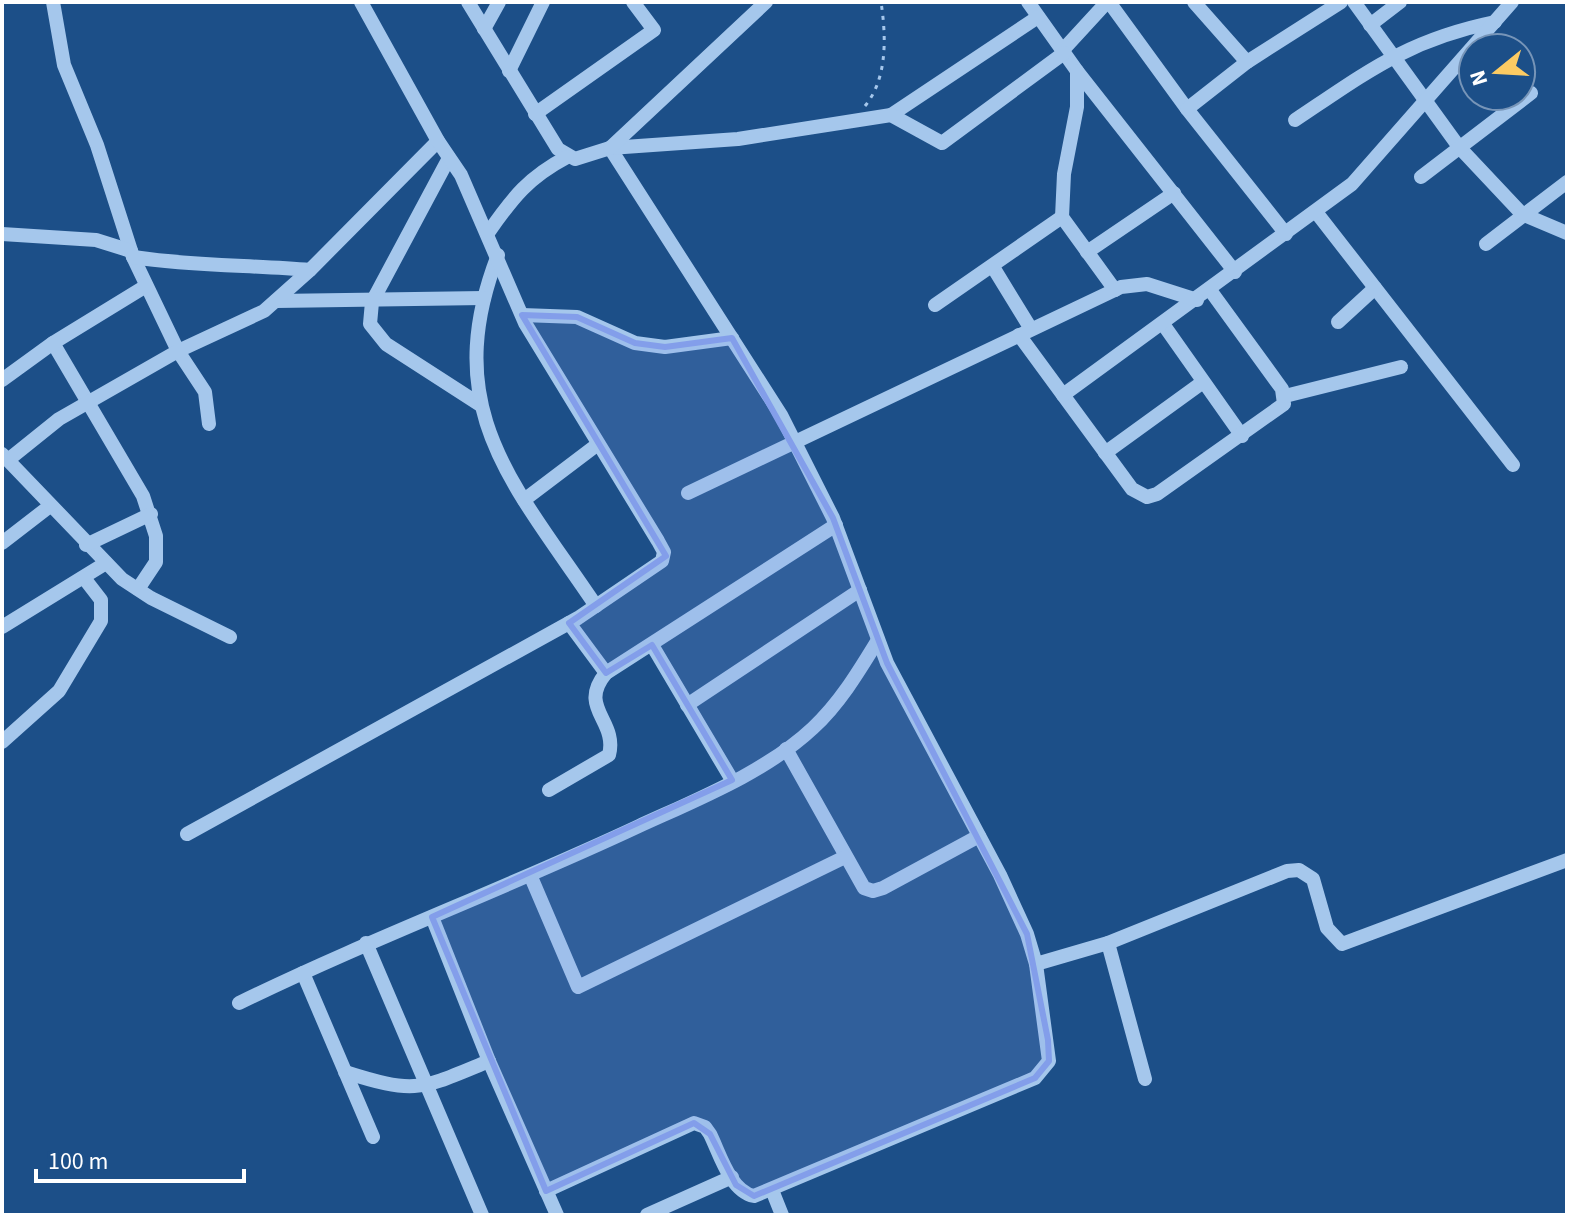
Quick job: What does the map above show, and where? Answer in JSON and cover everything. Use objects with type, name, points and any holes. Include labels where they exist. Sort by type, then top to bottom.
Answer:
[{"type":"street","points":[[53,2],[64,65],[97,145],[132,254],[178,351],[205,392],[209,424]]},
{"type":"street","points":[[187,834],[569,623],[656,567],[664,552],[522,315],[488,233],[361,2]]},
{"type":"street","points":[[468,2],[535,114],[567,157]]},
{"type":"street","points":[[509,71],[543,2]]},
{"type":"street","points":[[535,114],[654,30],[633,2]]},
{"type":"street","points":[[610,148],[766,2]]},
{"type":"street","points":[[1028,2],[1077,71],[1235,272]]},
{"type":"street","points":[[891,115],[942,143],[1063,52],[1108,2],[1187,109],[1286,234]]},
{"type":"street","points":[[1194,2],[1247,62]]},
{"type":"street","points":[[1187,109],[1247,62],[1341,2]]},
{"type":"street","points":[[1354,2],[1459,147],[1522,214],[1567,233]]},
{"type":"street","points":[[1370,25],[1400,2]]},
{"type":"street","points":[[1063,395],[1352,184],[1512,2]]},
{"type":"street","points":[[484,29],[494,5]]},
{"type":"street","points":[[488,233],[522,187],[538,173],[567,157],[588,157],[610,148],[738,139],[891,115],[1038,17]]},
{"type":"street","points":[[1295,120],[1392,55],[1451,31],[1495,22]]},
{"type":"street","points":[[1077,71],[1077,107],[1064,174],[1062,217],[1115,290]]},
{"type":"street","points":[[1421,177],[1506,112]]},
{"type":"street","points":[[230,637],[138,589],[86,545],[5,457],[43,429],[178,351],[226,331],[276,301],[438,141]]},
{"type":"street","points":[[546,1191],[694,1123],[705,1127],[732,1177],[745,1194],[754,1196],[1035,1078],[1049,1061],[1036,964],[1022,923],[878,640],[836,525],[795,441],[610,148]]},
{"type":"street","points":[[449,158],[372,302],[370,324],[380,338],[479,404]]},
{"type":"street","points":[[1486,244],[1567,182]]},
{"type":"street","points":[[1087,252],[1174,193]]},
{"type":"street","points":[[1316,212],[1513,465]]},
{"type":"street","points":[[935,305],[1062,217]]},
{"type":"street","points":[[2,234],[96,240],[132,254],[175,263],[204,261],[310,270]]},
{"type":"street","points":[[498,255],[484,298],[475,341],[479,404],[492,446],[524,500],[596,606]]},
{"type":"street","points":[[993,267],[1025,332],[1063,395],[1132,489],[1139,496],[1147,497],[1276,413],[1284,404],[1285,396],[1210,290]]},
{"type":"street","points":[[688,493],[1115,290],[1137,282],[1197,300]]},
{"type":"street","points":[[2,380],[53,343],[146,286]]},
{"type":"street","points":[[1338,322],[1375,288]]},
{"type":"street","points":[[276,301],[484,298]]},
{"type":"street","points":[[522,315],[577,317],[635,343],[665,347],[732,338]]},
{"type":"street","points":[[1163,324],[1242,436]]},
{"type":"street","points":[[53,343],[86,404],[135,480],[151,514],[156,562],[138,589]]},
{"type":"street","points":[[1285,396],[1401,367]]},
{"type":"street","points":[[1105,453],[1203,382]]},
{"type":"street","points":[[524,500],[598,444]]},
{"type":"street","points":[[2,543],[50,506]]},
{"type":"street","points":[[86,545],[151,514]]},
{"type":"street","points":[[549,790],[609,755],[610,737],[594,695],[596,685],[606,673],[836,525]]},
{"type":"street","points":[[2,627],[106,563]]},
{"type":"street","points":[[2,742],[59,691],[101,621],[101,600],[84,578]]},
{"type":"street","points":[[687,705],[860,590]]},
{"type":"street","points":[[569,623],[606,673]]},
{"type":"street","points":[[239,1003],[366,943],[531,877],[732,780],[786,749],[813,729],[836,702],[878,640]]},
{"type":"street","points":[[652,645],[732,780]]},
{"type":"street","points":[[786,749],[858,881],[873,891],[979,836]]},
{"type":"street","points":[[531,877],[578,987],[845,857]]},
{"type":"street","points":[[1036,964],[1108,943],[1287,871],[1299,870],[1313,879],[1327,928],[1342,944],[1567,860]]},
{"type":"street","points":[[432,917],[489,1061],[557,1215]]},
{"type":"street","points":[[366,943],[482,1215]]},
{"type":"street","points":[[1108,943],[1145,1079]]},
{"type":"street","points":[[303,973],[373,1137]]},
{"type":"street","points":[[345,1072],[397,1088],[427,1086],[489,1061]]},
{"type":"street","points":[[647,1215],[732,1177]]},
{"type":"street","points":[[772,1190],[782,1215]]},
{"type":"path","points":[[852,121],[870,100],[880,73],[886,34],[881,2]]},
{"type":"highlighted area","points":[[522,315],[577,317],[635,343],[665,347],[732,338],[833,518],[887,663],[1027,934],[1048,1040],[1049,1061],[1035,1078],[754,1196],[736,1185],[710,1134],[694,1123],[546,1191],[432,917],[732,780],[652,645],[606,673],[569,623],[666,556]]}]
